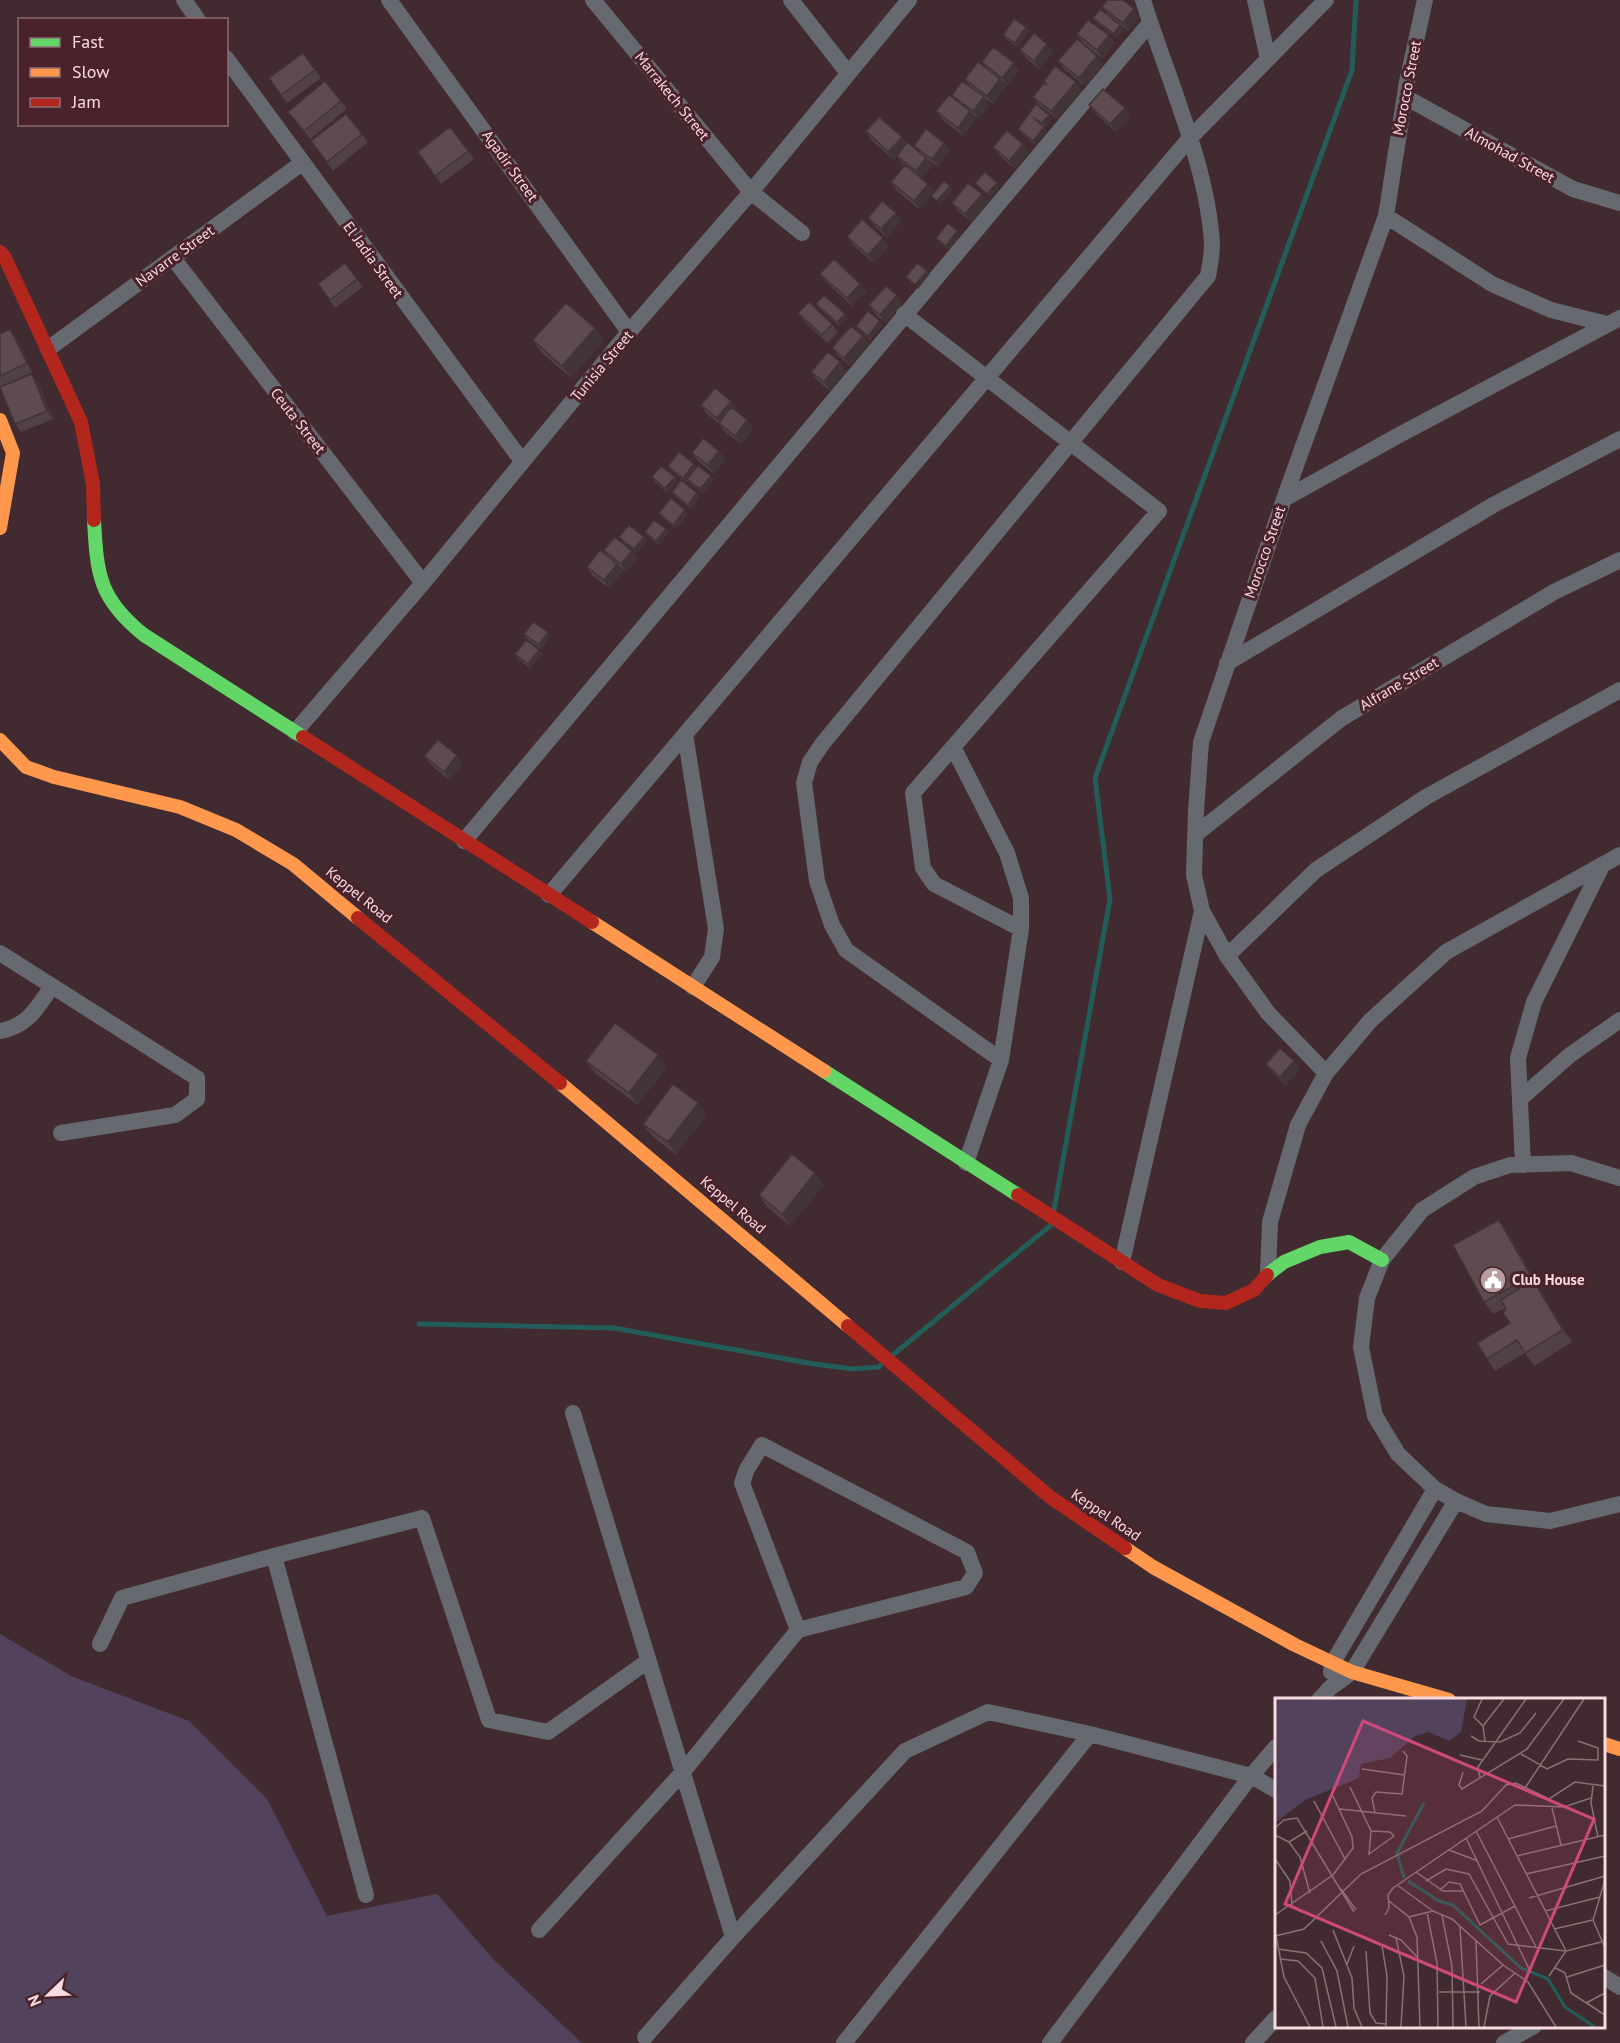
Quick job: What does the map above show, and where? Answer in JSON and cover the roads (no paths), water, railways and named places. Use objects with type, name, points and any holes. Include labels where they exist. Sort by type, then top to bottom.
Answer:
[{"type":"street","points":[[184,0],[197,18]]},
{"type":"street","name":"Agadir Street","points":[[389,0],[629,333]]},
{"type":"street","name":"Marrakech Street","points":[[593,0],[751,192],[802,233]]},
{"type":"street","points":[[791,0],[848,73]]},
{"type":"street","name":"Tunisia Street","points":[[295,732],[423,583],[629,333],[751,192],[909,0]]},
{"type":"street","points":[[1001,1060],[846,950],[832,925],[817,881],[804,783],[810,762],[823,742],[1208,276],[1212,245],[1206,204],[1189,139],[1143,0]]},
{"type":"street","points":[[1255,0],[1268,58]]},
{"type":"street","points":[[549,895],[1189,139],[1326,0]]},
{"type":"street","name":"Morocco Street","points":[[1326,1073],[1268,1013],[1227,956],[1202,911],[1194,875],[1201,742],[1284,499],[1386,216],[1404,97],[1425,0]]},
{"type":"street","points":[[464,841],[1150,23]]},
{"type":"street","name":"El Jadia Street","points":[[228,61],[522,461]]},
{"type":"street","name":"Almohad Street","points":[[1404,97],[1573,189],[1620,204]]},
{"type":"street","name":"Navarre Street","points":[[48,349],[302,163]]},
{"type":"street","points":[[1386,216],[1492,284],[1551,310],[1613,321]]},
{"type":"street","points":[[0,252],[5,258],[81,422],[93,484],[96,560],[103,587],[123,618],[144,635],[1158,1285],[1200,1301],[1226,1303],[1254,1290],[1268,1274],[1284,1262],[1320,1246],[1348,1242],[1382,1260]]},
{"type":"street","name":"Ceuta Street","points":[[173,258],[423,583]]},
{"type":"street","points":[[904,314],[1159,511],[913,793],[923,868],[934,884],[1021,929]]},
{"type":"street","points":[[1284,499],[1391,439],[1613,321]]},
{"type":"street","points":[[0,420],[13,453],[0,528]]},
{"type":"street","points":[[1227,663],[1494,504],[1620,439]]},
{"type":"street","name":"Alfrane Street","points":[[1196,834],[1342,718],[1554,592],[1620,560]]},
{"type":"street","points":[[1227,956],[1316,870],[1426,797],[1620,690]]},
{"type":"street","points":[[685,734],[716,929],[712,957],[693,987]]},
{"type":"street","name":"Keppel Road","points":[[0,740],[26,767],[54,777],[180,807],[236,830],[293,864],[620,1131],[1050,1497],[1153,1567],[1208,1599],[1332,1664],[1442,1698]]},
{"type":"street","points":[[953,747],[1007,853],[1021,898],[1021,929],[1001,1060],[966,1163]]},
{"type":"street","points":[[1268,1274],[1270,1222],[1298,1125],[1326,1073],[1370,1021],[1446,952],[1620,855]]},
{"type":"street","points":[[1522,1165],[1518,1058],[1534,1002],[1602,864]]},
{"type":"street","points":[[1122,1262],[1202,911]]},
{"type":"street","points":[[0,953],[196,1078],[197,1099],[176,1115],[61,1133]]},
{"type":"street","points":[[0,1031],[14,1029],[33,1014],[52,986]]},
{"type":"street","points":[[1520,1099],[1570,1055],[1620,1020]]},
{"type":"street","points":[[1620,1178],[1571,1163],[1510,1166],[1474,1177],[1422,1210],[1382,1260],[1367,1298],[1361,1347],[1376,1416],[1398,1454],[1436,1489],[1486,1514],[1550,1521],[1620,1504]]},
{"type":"street","points":[[573,1413],[733,1937]]},
{"type":"street","points":[[539,1930],[682,1773],[798,1630],[966,1587],[975,1573],[966,1552],[762,1445],[747,1469],[742,1483],[798,1630]]},
{"type":"street","points":[[1324,1694],[1332,1664],[1436,1489]]},
{"type":"street","points":[[1324,1694],[1352,1672],[1456,1501]]},
{"type":"street","points":[[100,1644],[122,1598],[422,1518],[489,1720],[548,1732],[648,1661]]},
{"type":"street","points":[[1401,1547],[1420,1560]]},
{"type":"street","points":[[274,1556],[366,1894]]},
{"type":"street","points":[[645,2037],[733,1937],[905,1751],[988,1712],[1089,1734],[1251,1776],[1275,1789]]},
{"type":"street","points":[[844,2043],[1089,1734]]},
{"type":"street","points":[[1605,1744],[1620,1749]]},
{"type":"street","points":[[1050,2043],[1251,1776],[1275,1748]]},
{"type":"street","points":[[1253,2043],[1275,2019]]},
{"type":"street","points":[[1504,2043],[1530,2028]]},
{"type":"waterway","points":[[1054,1210],[1110,899],[1095,778],[1352,70],[1356,0]]},
{"type":"waterway","points":[[894,1354],[1051,1225]]},
{"type":"waterway","points":[[419,1324],[614,1328],[814,1364],[853,1369],[879,1367],[882,1364]]},
{"type":"place","name":"Club House","points":[[1493,1280]]}]
